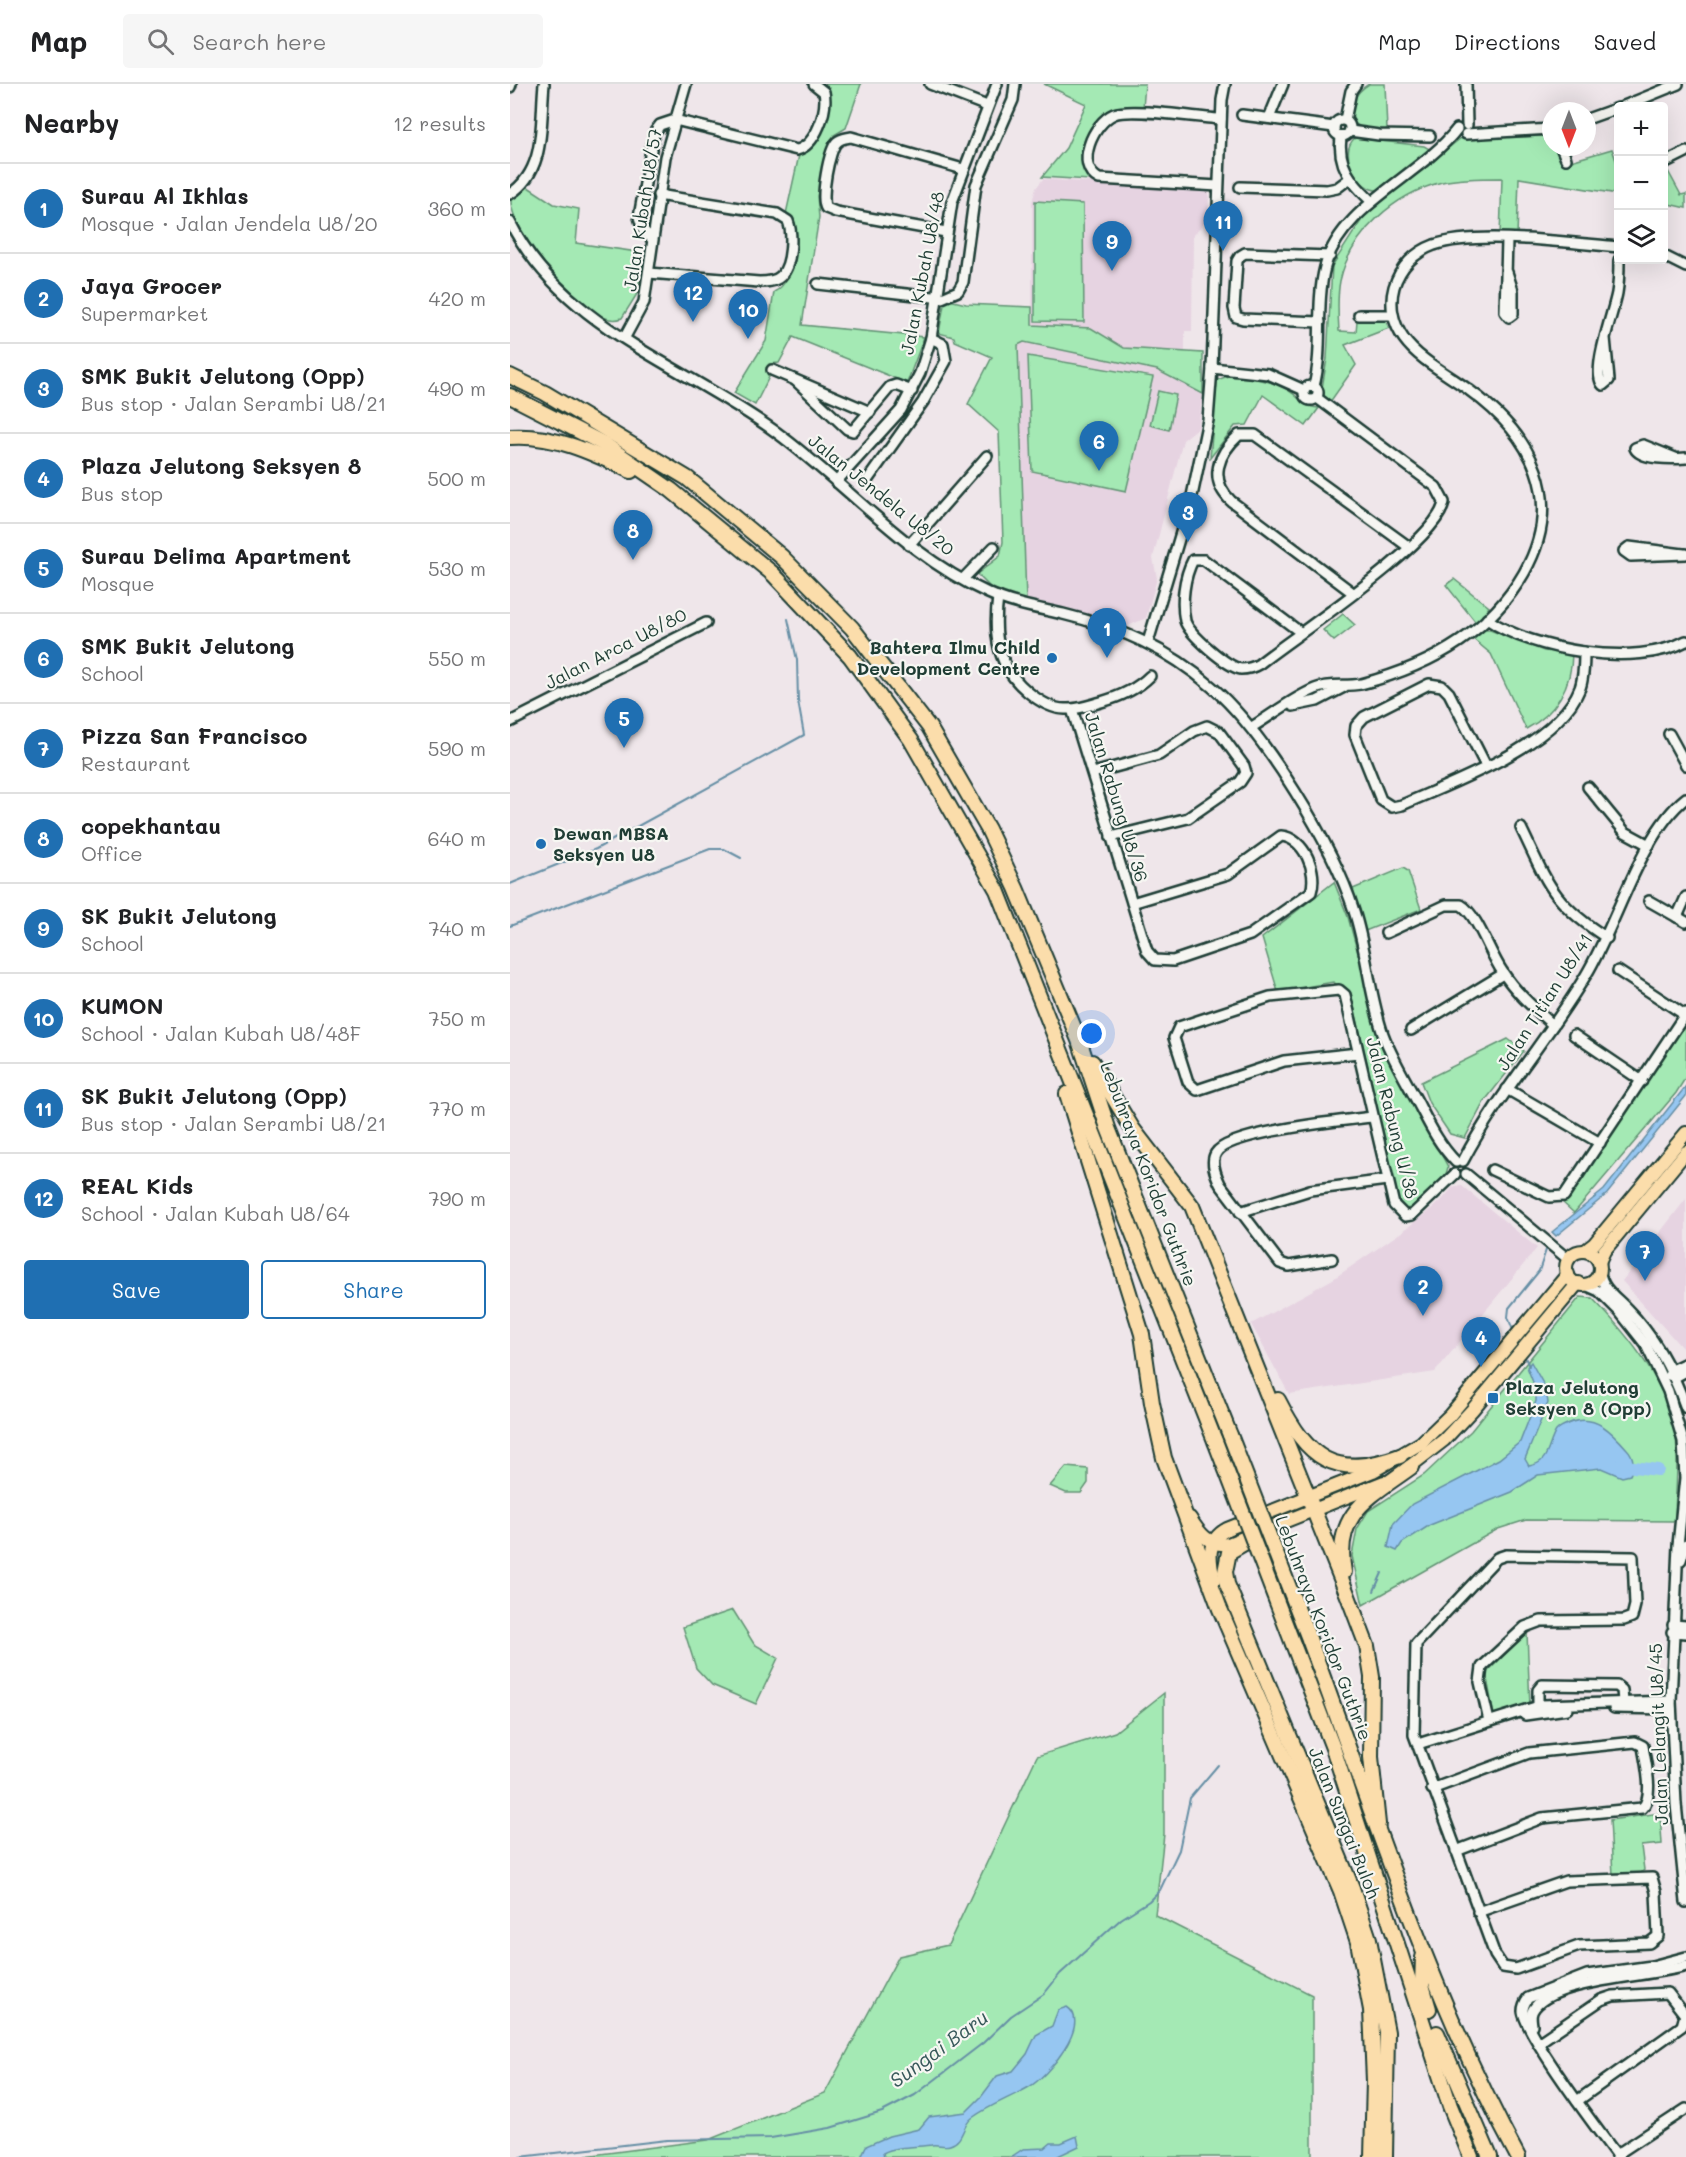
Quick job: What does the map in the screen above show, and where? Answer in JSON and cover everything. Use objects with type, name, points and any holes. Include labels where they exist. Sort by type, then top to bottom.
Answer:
[{"type":"highway","name":"Lebuhraya Koridor Guthrie","points":[[510,376],[545,393],[687,478],[782,557],[852,628],[929,727],[988,829],[1078,1040],[1108,1128],[1309,1639],[1423,1952],[1492,2110],[1518,2157]]},
{"type":"highway","name":"Lebuhraya Koridor Guthrie","points":[[510,396],[604,444],[671,490],[773,574],[850,656],[904,730],[997,890],[1037,998],[1215,1441],[1333,1748],[1450,2106],[1471,2157]]},
{"type":"highway","points":[[510,437],[521,436],[576,445],[671,490]]},
{"type":"highway","name":"Jalan Sungai Buloh","points":[[1037,998],[1142,1334],[1152,1403],[1164,1458],[1221,1609],[1341,1891],[1358,1942],[1367,1979],[1372,2019],[1374,2081],[1372,2157]]},
{"type":"highway","points":[[1078,1040],[1140,1138],[1191,1206],[1348,1596],[1366,1646],[1372,1677],[1371,1757],[1378,1824]]},
{"type":"highway","points":[[1259,1375],[1269,1383],[1301,1440],[1310,1450],[1330,1463],[1355,1467],[1400,1456]]},
{"type":"highway","points":[[1348,1596],[1341,1545],[1347,1523],[1361,1504],[1411,1467]]},
{"type":"highway","name":"Jalan Sungai Buloh","points":[[1263,1532],[1229,1552],[1225,1572],[1227,1584],[1352,1888],[1369,1939],[1387,2032],[1389,2067],[1385,2157]]},
{"type":"highway","points":[[1423,1952],[1424,1994],[1438,2036],[1490,2157]]},
{"type":"main road","points":[[1585,1251],[1686,1133]]},
{"type":"main road","points":[[1181,1504],[1203,1536],[1214,1542],[1228,1544],[1378,1485],[1411,1467],[1458,1426],[1529,1341],[1581,1284],[1593,1281],[1604,1251],[1686,1152]]},
{"type":"main road","points":[[1221,1609],[1210,1561],[1217,1536],[1227,1529],[1373,1471],[1400,1456],[1443,1423],[1568,1274],[1569,1260],[1575,1253],[1585,1251],[1594,1254],[1599,1267]]},
{"type":"main road","points":[[1568,1274],[1581,1284]]},
{"type":"street","points":[[510,194],[530,174],[537,155],[544,84]]},
{"type":"street","name":"Jalan Kubah U8/57","points":[[625,337],[635,323],[644,302],[658,195],[675,120],[686,84]]},
{"type":"street","points":[[652,239],[643,230],[639,210],[654,134],[660,125],[675,120],[797,150],[804,148],[813,138],[824,104],[824,92],[814,84]]},
{"type":"street","points":[[930,84],[987,106]]},
{"type":"street","name":"Jalan Kubah U8/48","points":[[837,482],[891,422],[912,392],[931,338],[946,232],[963,169],[997,84]]},
{"type":"street","points":[[818,284],[938,298],[951,296],[961,287],[976,185],[1013,100],[1015,84]]},
{"type":"street","points":[[1148,642],[1198,472],[1208,420],[1221,120],[1225,84]]},
{"type":"street","points":[[1269,118],[1283,84]]},
{"type":"street","points":[[1345,120],[1351,91],[1356,84]]},
{"type":"street","points":[[1309,388],[1319,360],[1324,269],[1330,256],[1350,222],[1372,202],[1430,159],[1463,129],[1467,103],[1466,84]]},
{"type":"street","points":[[1634,102],[1678,84]]},
{"type":"street","points":[[1596,116],[1614,109]]},
{"type":"street","points":[[1218,186],[1099,179],[1089,171],[1088,161],[1089,145],[1093,135],[1112,115],[1128,112],[1221,120]]},
{"type":"street","points":[[1242,115],[1334,127]]},
{"type":"street","points":[[1334,127],[1338,121],[1345,120]]},
{"type":"street","points":[[1345,120],[1349,123],[1350,130]]},
{"type":"street","points":[[1334,127],[1336,133],[1341,136]]},
{"type":"street","points":[[1463,129],[1486,132],[1542,129]]},
{"type":"street","points":[[1341,136],[1350,130],[1379,135],[1430,136]]},
{"type":"street","points":[[1341,136],[1340,159],[1349,178],[1372,202]]},
{"type":"street","points":[[946,232],[836,212],[826,208],[822,195],[834,147],[840,140],[851,137],[963,169]]},
{"type":"street","points":[[1668,161],[1686,152]]},
{"type":"street","points":[[1240,188],[1327,190],[1337,188],[1349,178]]},
{"type":"street","points":[[649,273],[759,282],[773,280],[786,269],[791,236],[788,221],[777,214],[658,195]]},
{"type":"street","name":"Jalan Jendela U8/20","points":[[510,222],[528,254],[554,285],[625,337],[759,420],[932,562],[998,597],[1086,620],[1148,642],[1212,687],[1252,728],[1290,787],[1340,877],[1356,917],[1384,1036],[1438,1140],[1460,1161]]},
{"type":"street","points":[[1507,240],[1507,272]]},
{"type":"street","points":[[1252,728],[1282,709],[1317,701],[1346,686],[1394,674],[1430,661],[1450,649],[1487,620],[1517,584],[1539,537],[1542,498],[1528,450],[1508,422],[1492,407],[1409,345],[1393,315],[1392,298],[1397,279],[1417,254],[1445,243],[1507,240],[1614,247]]},
{"type":"street","points":[[1320,322],[1243,319],[1236,316],[1234,308],[1237,261],[1245,254],[1330,256]]},
{"type":"street","points":[[1668,258],[1686,267]]},
{"type":"street","points":[[1605,338],[1617,292],[1619,264]]},
{"type":"street","points":[[1359,315],[1393,315]]},
{"type":"street","points":[[866,482],[915,418],[946,361],[944,344],[931,338]]},
{"type":"street","points":[[1212,368],[1268,374],[1318,391],[1317,398],[1441,492],[1444,502],[1440,514],[1409,548],[1353,593],[1255,666],[1245,669],[1234,666],[1194,637],[1188,627],[1184,599],[1186,580],[1193,560],[1204,560],[1300,632]]},
{"type":"street","points":[[772,370],[870,412]]},
{"type":"street","points":[[796,381],[851,431],[856,430],[893,385],[912,392]]},
{"type":"street","points":[[1353,593],[1231,501],[1220,488],[1217,472],[1220,460],[1239,435],[1255,435],[1409,548]]},
{"type":"street","points":[[909,545],[987,456]]},
{"type":"street","points":[[1675,458],[1686,458]]},
{"type":"street","points":[[963,579],[994,547]]},
{"type":"street","points":[[1629,547],[1685,554],[1630,556],[1624,551],[1629,547]]},
{"type":"street","name":"Jalan Rabung U8/36","points":[[998,597],[995,636],[1002,661],[1038,700],[1056,708],[1072,709],[1111,837],[1132,903],[1150,957],[1160,962],[1173,961],[1259,930],[1311,892],[1313,872],[1298,844],[1293,839],[1281,836],[1228,874],[1132,903]]},
{"type":"street","points":[[1487,620],[1502,630],[1533,643],[1584,652],[1646,653],[1661,651],[1686,641]]},
{"type":"street","name":"Jalan Arca U8/80","points":[[510,722],[706,622]]},
{"type":"street","points":[[1486,766],[1449,693],[1437,684],[1429,684],[1373,712],[1360,720],[1356,726],[1355,735],[1381,800],[1387,806],[1402,805],[1486,766],[1530,743],[1567,708],[1582,681],[1584,652]]},
{"type":"street","points":[[1072,709],[1126,693],[1149,676]]},
{"type":"street","points":[[1093,773],[1159,755],[1194,731],[1208,726],[1214,728],[1225,738],[1246,772],[1240,782],[1196,814],[1111,837]]},
{"type":"street","points":[[1669,734],[1686,765]]},
{"type":"street","points":[[1588,787],[1625,832],[1649,845]]},
{"type":"street","name":"Jalan Titian U8/41","points":[[1460,1161],[1506,1089],[1586,977],[1607,938],[1649,845],[1663,821],[1686,798]]},
{"type":"street","points":[[1521,828],[1556,897],[1576,918],[1607,938]]},
{"type":"street","points":[[1677,917],[1686,897]]},
{"type":"street","points":[[1648,901],[1686,922]]},
{"type":"street","points":[[1386,933],[1446,905],[1461,904],[1473,917],[1503,974],[1553,1024]]},
{"type":"street","points":[[1492,1170],[1553,1198],[1559,1198],[1568,1192],[1686,1014],[1618,971]]},
{"type":"street","points":[[1411,1030],[1503,974]]},
{"type":"street","name":"Jalan Rabung U/38","points":[[1358,1053],[1284,1061],[1197,1090],[1189,1086],[1175,1045],[1175,1034],[1179,1027],[1270,997],[1332,989],[1345,995],[1394,1205],[1401,1214],[1409,1216],[1455,1174]]},
{"type":"street","points":[[1574,1035],[1642,1081]]},
{"type":"street","points":[[1506,1089],[1600,1143]]},
{"type":"street","points":[[1332,1259],[1285,1266],[1280,1263],[1220,1184],[1214,1169],[1214,1156],[1221,1147],[1296,1126],[1372,1117]]},
{"type":"street","points":[[1466,1174],[1468,1168],[1460,1161],[1453,1167],[1455,1174],[1466,1174],[1569,1260]]},
{"type":"street","points":[[1240,1212],[1310,1190],[1387,1180]]},
{"type":"street","points":[[1599,1267],[1602,1283],[1635,1316],[1662,1354],[1685,1405]]},
{"type":"street","name":"Jalan Lelangit U8/45","points":[[1581,1284],[1599,1291],[1628,1320],[1658,1367],[1683,1441],[1685,1478],[1672,1629],[1671,1705],[1676,1804],[1686,1902]]},
{"type":"street","points":[[1662,1354],[1670,1359],[1686,1362]]},
{"type":"street","points":[[1668,1391],[1672,1374],[1686,1362]]},
{"type":"street","points":[[1658,1367],[1672,1374],[1686,1371]]},
{"type":"street","points":[[1685,1405],[1686,1386]]},
{"type":"street","name":"Jalan Lelangit U8/45","points":[[1679,1565],[1686,1544]]},
{"type":"street","points":[[1478,1912],[1566,1881],[1652,1878],[1656,1888],[1659,1934],[1655,1941],[1649,1943],[1579,1946],[1516,1969],[1508,1969],[1497,1959],[1478,1912],[1432,1789],[1413,1730],[1416,1644],[1497,1558],[1506,1555],[1633,1557],[1635,1605],[1632,1617],[1624,1620],[1537,1622],[1523,1629],[1486,1661],[1481,1670],[1480,1682],[1489,1721]]},
{"type":"street","points":[[1672,1629],[1686,1626]]},
{"type":"street","points":[[1672,1629],[1686,1633]]},
{"type":"street","points":[[1538,1706],[1538,1690],[1542,1686],[1617,1686],[1621,1688],[1623,1702]]},
{"type":"street","points":[[1418,1744],[1538,1706],[1623,1702],[1671,1705]]},
{"type":"street","points":[[1513,1715],[1569,1709],[1671,1705]]},
{"type":"street","points":[[1432,1789],[1529,1753],[1635,1742],[1643,1746],[1648,1793],[1647,1803],[1642,1808],[1542,1818],[1456,1851]]},
{"type":"street","points":[[1686,1958],[1652,1966],[1587,1975],[1528,1998],[1524,2004],[1524,2013],[1536,2039],[1617,2156],[1686,2109]]},
{"type":"street","points":[[1536,2039],[1531,2016],[1534,2008],[1565,1990],[1598,1981],[1686,1966]]},
{"type":"street","points":[[1536,2039],[1601,2000],[1613,1996],[1668,1993],[1678,2004],[1685,2015],[1682,2026],[1577,2100]]},
{"type":"shaded area","points":[[1043,179],[1209,191],[1208,219],[1193,236],[1192,331],[1185,331],[1185,352],[1124,348],[1091,328],[1032,325],[1032,202],[1036,188]]},
{"type":"shaded area","points":[[1024,342],[1157,370],[1203,394],[1198,428],[1183,440],[1153,558],[1157,578],[1146,618],[1128,626],[1026,601],[1017,355],[1018,346]]},
{"type":"shaded area","points":[[1462,1186],[1537,1248],[1435,1372],[1289,1394],[1251,1324],[1333,1279],[1403,1231],[1441,1201],[1453,1187]]},
{"type":"shaded area","points":[[1686,1199],[1686,1349],[1684,1350],[1622,1281]]},
{"type":"green space","points":[[825,84],[861,84],[846,128],[834,135],[829,145],[817,196],[819,217],[802,325],[924,337],[907,383],[793,337],[779,363],[769,364],[766,368],[769,377],[755,405],[734,393],[766,341],[774,292],[781,287],[792,268],[794,232],[786,214],[799,155],[815,145],[825,126],[829,103]]},
{"type":"green space","points":[[1044,84],[1145,84],[1143,108],[1115,108],[1106,114],[1094,128],[1083,161],[1090,180],[1042,177],[1066,148],[1086,104]]},
{"type":"green space","points":[[1369,84],[1385,84],[1387,130],[1364,129],[1354,123],[1352,111],[1354,100]]},
{"type":"green space","points":[[1542,136],[1542,156],[1561,156],[1564,163],[1596,156],[1596,154],[1612,149],[1614,193],[1519,178],[1517,236],[1500,236],[1502,178],[1442,182],[1408,196],[1392,206],[1365,231],[1354,247],[1340,281],[1338,299],[1339,331],[1356,332],[1357,321],[1385,320],[1389,328],[1345,345],[1356,365],[1330,402],[1324,398],[1322,388],[1327,359],[1332,266],[1366,213],[1461,138]]},
{"type":"green space","points":[[1355,138],[1424,146],[1433,151],[1380,190],[1372,189],[1358,179],[1349,161],[1350,144]]},
{"type":"green space","points":[[1668,171],[1681,195],[1686,194],[1686,208],[1668,204]]},
{"type":"green space","points":[[528,187],[554,204],[579,209],[576,243],[644,253],[637,294],[622,318],[608,319],[572,296],[537,255],[514,215],[511,200]]},
{"type":"green space","points":[[1035,201],[1083,204],[1084,322],[1035,321]]},
{"type":"green space","points":[[945,299],[966,304],[1032,307],[1032,325],[1091,328],[1124,348],[1203,353],[1203,394],[1157,370],[1024,342],[1018,345],[1026,601],[993,590],[977,574],[1000,556],[1003,542],[999,432],[968,404],[992,357],[955,341],[954,337],[939,333]]},
{"type":"green space","points":[[1028,356],[1153,377],[1126,491],[1032,471]]},
{"type":"green space","points":[[1228,376],[1274,383],[1293,393],[1304,404],[1319,408],[1306,426],[1263,395],[1247,425],[1235,426],[1210,458],[1217,380]]},
{"type":"green space","points":[[1158,391],[1176,395],[1169,430],[1150,425]]},
{"type":"green space","points":[[1454,579],[1489,607],[1477,624],[1446,585]]},
{"type":"green space","points":[[1343,614],[1355,625],[1334,641],[1323,630]]},
{"type":"green space","points":[[1481,630],[1490,630],[1544,651],[1572,653],[1569,676],[1554,707],[1537,723],[1526,729],[1491,654],[1472,638]]},
{"type":"green space","points":[[1403,868],[1408,871],[1421,909],[1365,931],[1353,889]]},
{"type":"green space","points":[[1334,882],[1348,917],[1384,1048],[1448,1167],[1443,1179],[1432,1192],[1419,1204],[1406,1209],[1398,1200],[1351,993],[1333,982],[1278,992],[1262,938]]},
{"type":"green space","points":[[1686,1020],[1686,1077],[1676,1093],[1574,1213],[1562,1202]]},
{"type":"green space","points":[[1508,1039],[1524,1051],[1484,1102],[1465,1138],[1450,1134],[1429,1103],[1421,1082]]},
{"type":"green space","points":[[1580,1297],[1592,1298],[1620,1328],[1645,1362],[1665,1398],[1672,1418],[1677,1448],[1675,1521],[1526,1520],[1498,1529],[1363,1605],[1352,1556],[1357,1529],[1368,1511],[1424,1475],[1471,1431]]},
{"type":"green space","points":[[1066,1467],[1088,1469],[1088,1483],[1081,1493],[1066,1493],[1050,1486]]},
{"type":"green space","points":[[733,1610],[754,1644],[778,1658],[756,1704],[712,1685],[696,1668],[683,1627]]},
{"type":"green space","points":[[1527,1633],[1530,1706],[1494,1716],[1486,1673]]},
{"type":"green space","points":[[1164,1693],[1164,1834],[1155,1915],[1312,1995],[1312,2157],[577,2157],[708,2140],[825,2093],[899,1956],[948,1945],[1037,1756],[1115,1732]]},
{"type":"green space","points":[[1660,1813],[1662,1844],[1641,1846],[1644,1870],[1641,1873],[1613,1875],[1610,1820]]},
{"type":"water","points":[[1686,1086],[1686,1096],[1607,1194],[1556,1236],[1552,1232],[1604,1190]]},
{"type":"water","points":[[1531,1362],[1546,1389],[1548,1403],[1525,1459],[1529,1466],[1541,1461],[1559,1428],[1581,1420],[1603,1426],[1616,1437],[1631,1455],[1633,1469],[1630,1475],[1622,1477],[1601,1468],[1538,1475],[1512,1492],[1430,1525],[1402,1543],[1397,1551],[1388,1547],[1393,1524],[1412,1504],[1499,1459],[1520,1442],[1536,1401],[1536,1390],[1527,1367]]},
{"type":"water","points":[[1067,2007],[1074,2015],[1075,2025],[1071,2037],[1056,2062],[1029,2087],[972,2118],[955,2143],[948,2146],[894,2149],[883,2153],[884,2157],[861,2157],[866,2146],[889,2136],[919,2129],[929,2117],[966,2112],[997,2076],[1013,2071],[1027,2054],[1036,2035],[1052,2026],[1058,2010]]},
{"type":"water","points":[[1077,2136],[1079,2146],[1056,2157],[1011,2157],[1023,2149],[1045,2148],[1051,2143],[1061,2143]]},
{"type":"waterway","points":[[510,884],[596,849],[804,735],[798,701],[797,660],[788,619]]},
{"type":"waterway","points":[[510,926],[710,849],[724,849],[741,858]]},
{"type":"waterway","points":[[1514,1333],[1508,1317],[1509,1308],[1539,1271],[1547,1247]]},
{"type":"waterway","points":[[1524,1355],[1529,1366]]},
{"type":"waterway","name":"Sungai Baru","points":[[1618,1465],[1658,1470]]},
{"type":"waterway","name":"Sungai Baru","points":[[1374,1591],[1382,1573]]},
{"type":"waterway","name":"Sungai Baru","points":[[520,2157],[667,2140],[771,2138],[830,2128],[882,2112],[915,2095],[983,2043],[1011,2016],[1044,1994],[1060,1974],[1121,1919],[1149,1901],[1160,1890],[1179,1850],[1190,1798],[1218,1765]]},
{"type":"place","name":"SK Bukit Jelutong (Opp)","points":[[1223,251]]},
{"type":"place","name":"SK Bukit Jelutong","points":[[1112,271]]},
{"type":"place","name":"REAL Kids","points":[[693,322]]},
{"type":"place","name":"KUMON","points":[[748,339]]},
{"type":"place","name":"SMK Bukit Jelutong","points":[[1099,471]]},
{"type":"place","name":"SMK Bukit Jelutong (Opp)","points":[[1188,542]]},
{"type":"place","name":"copekhantau","points":[[633,560]]},
{"type":"place","name":"Bahtera Ilmu Child Development Centre","points":[[1052,658]]},
{"type":"place","name":"Surau Al Ikhlas","points":[[1107,658]]},
{"type":"place","name":"Surau Delima Apartment","points":[[624,748]]},
{"type":"place","name":"Dewan MBSA Seksyen U8","points":[[541,844]]},
{"type":"place","name":"Pizza San Francisco","points":[[1645,1281]]},
{"type":"place","name":"Jaya Grocer","points":[[1423,1316]]},
{"type":"place","name":"Plaza Jelutong Seksyen 8","points":[[1481,1367]]},
{"type":"place","name":"Plaza Jelutong Seksyen 8 (Opp)","points":[[1493,1398]]}]
